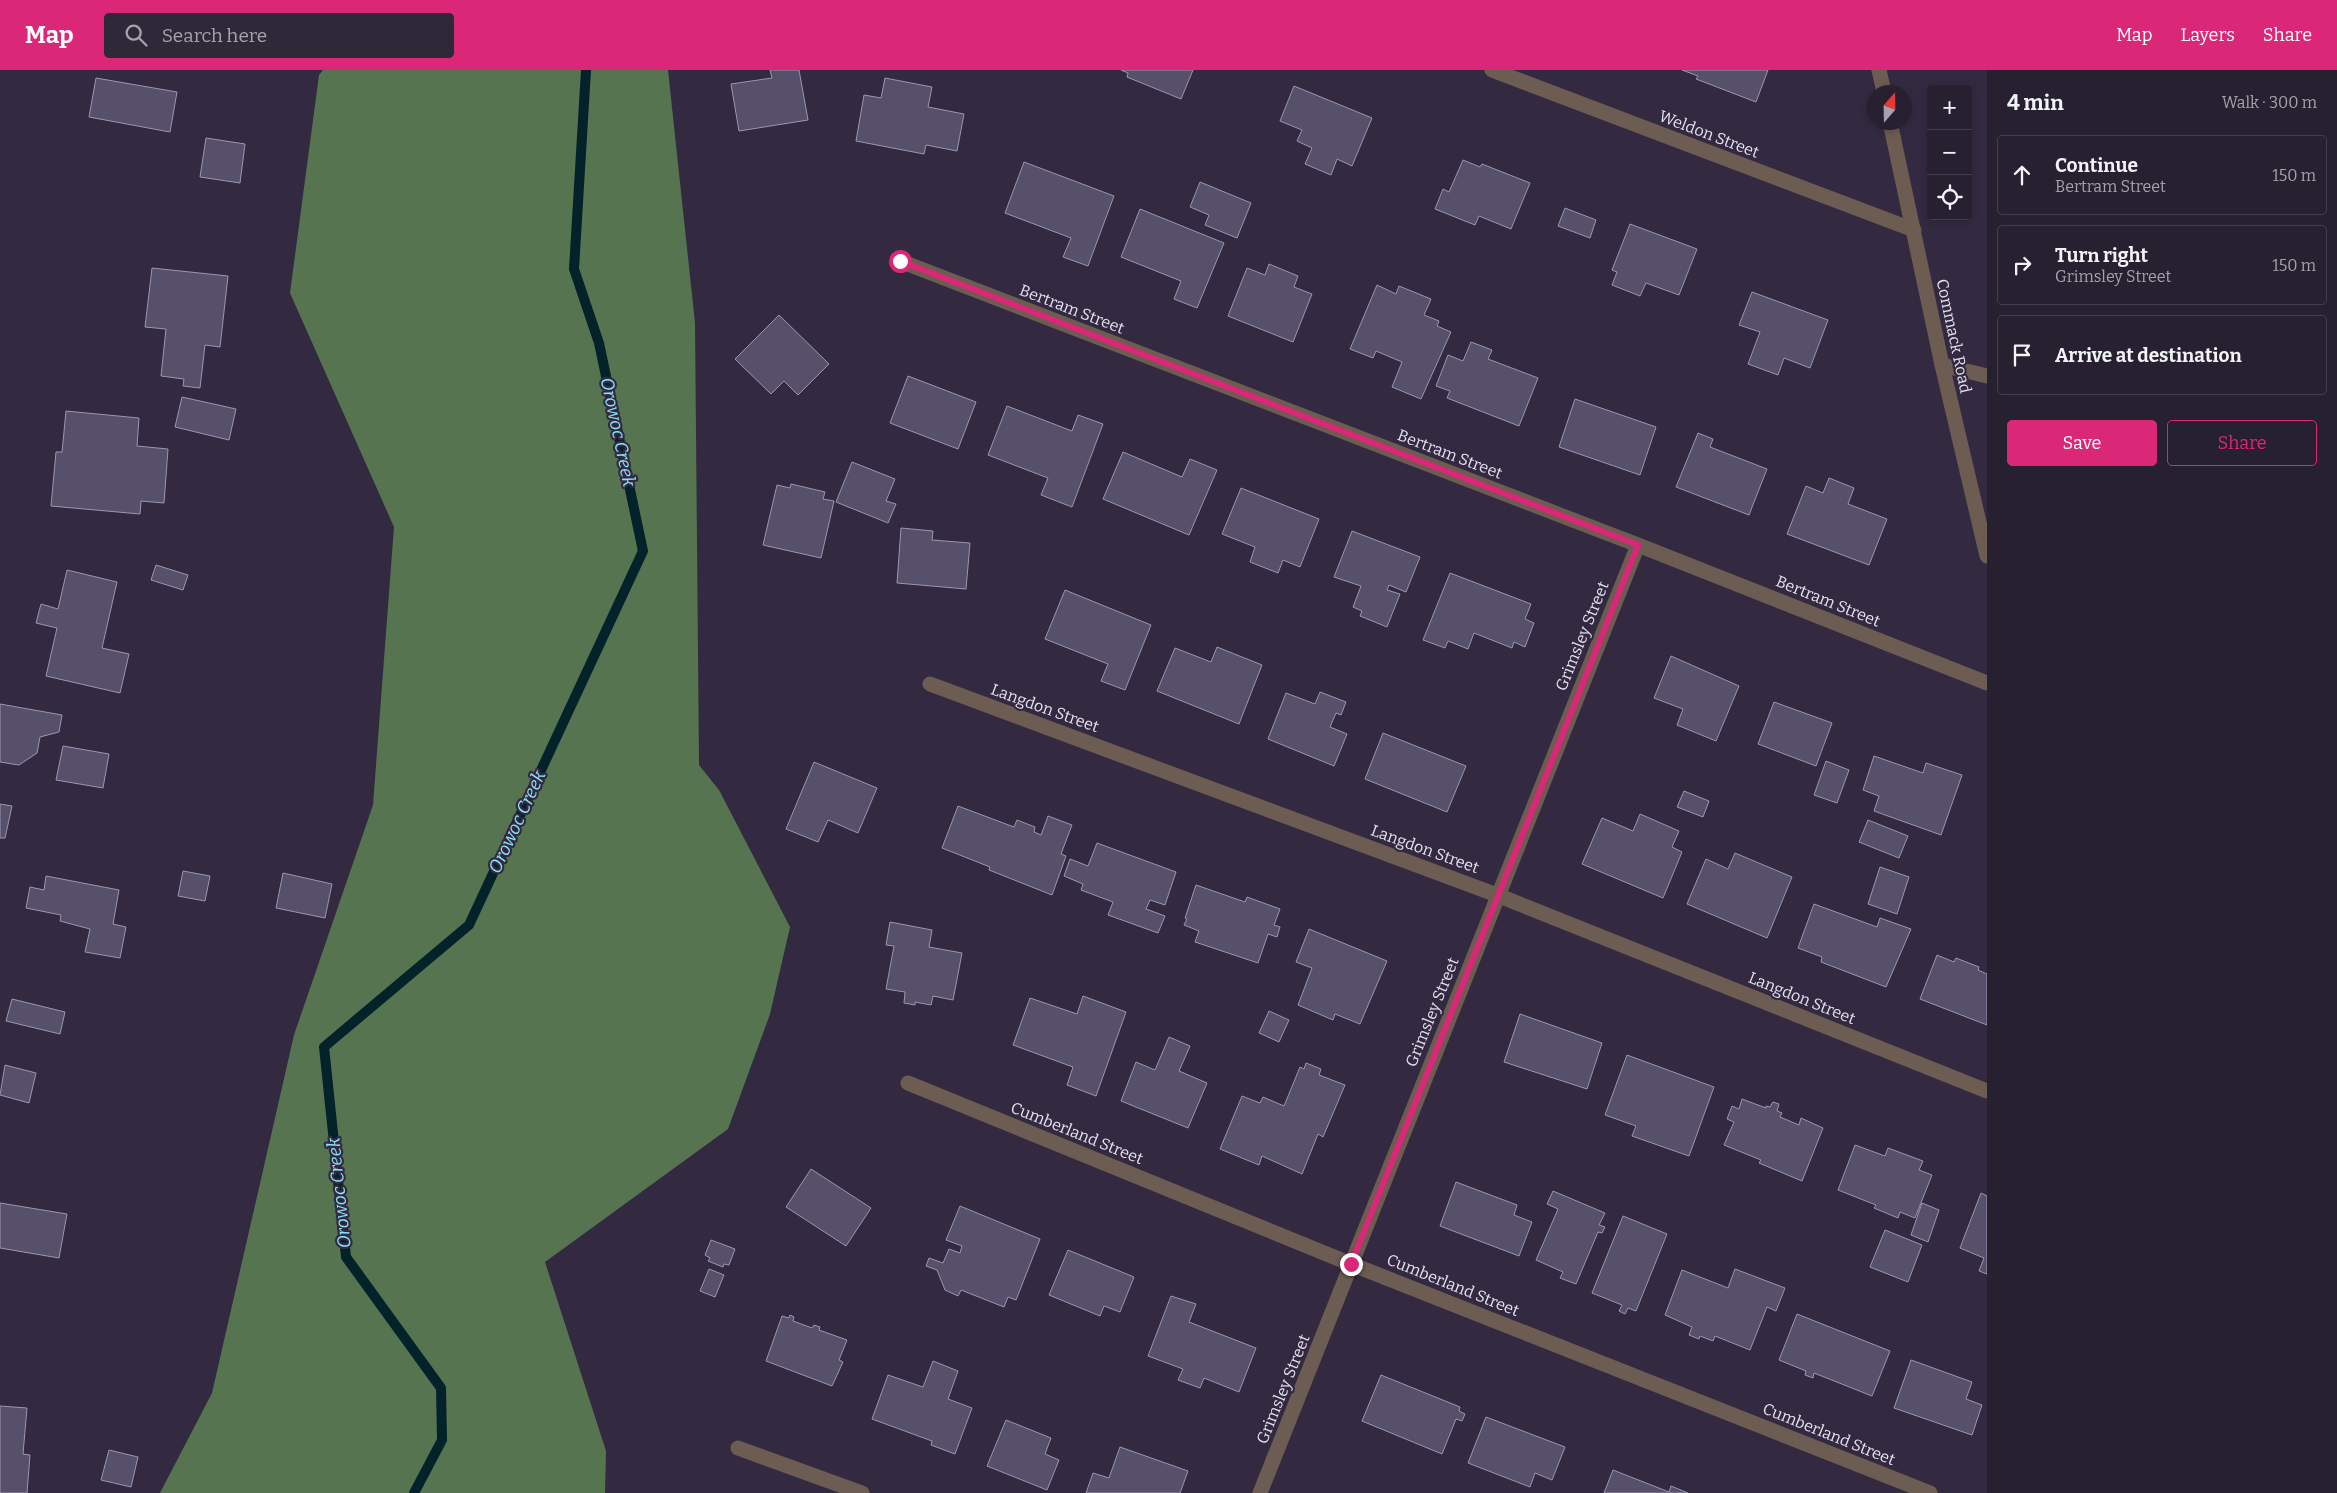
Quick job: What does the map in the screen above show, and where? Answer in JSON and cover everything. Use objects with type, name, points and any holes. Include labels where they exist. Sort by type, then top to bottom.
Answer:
[{"type":"street","name":"Weldon Street","points":[[1492,70],[1914,230]]},
{"type":"street","points":[[1879,70],[1882,85]]},
{"type":"street","name":"Commack Road","points":[[1892,130],[1942,365],[1987,556]]},
{"type":"street","name":"Bertram Street","points":[[900,261],[1638,545],[1987,683]]},
{"type":"street","points":[[1942,365],[1987,376]]},
{"type":"street","name":"Grimsley Street","points":[[1260,1493],[1638,545]]},
{"type":"street","name":"Langdon Street","points":[[930,684],[1497,895],[1987,1091]]},
{"type":"street","name":"Cumberland Street","points":[[908,1083],[1351,1264],[1930,1493]]},
{"type":"street","points":[[738,1448],[862,1493]]},
{"type":"green space","points":[[323,70],[668,70],[695,323],[699,765],[719,790],[790,927],[770,1014],[728,1129],[545,1262],[606,1451],[605,1493],[160,1493],[212,1393],[294,1035],[373,805],[394,527],[290,293],[319,75]]},
{"type":"building","points":[[770,70],[799,70],[808,120],[739,131],[731,84],[772,78]]},
{"type":"building","points":[[1121,70],[1193,70],[1181,99],[1127,77],[1128,73]]},
{"type":"building","points":[[1682,70],[1768,70],[1756,102],[1696,79],[1698,76]]},
{"type":"building","points":[[96,78],[177,92],[170,132],[89,117]]},
{"type":"building","points":[[885,78],[932,87],[928,107],[964,114],[957,151],[926,145],[924,154],[856,141],[864,95],[881,98]]},
{"type":"building","points":[[1294,86],[1372,118],[1352,166],[1337,159],[1331,175],[1305,164],[1312,148],[1297,141],[1302,130],[1280,121]]},
{"type":"building","points":[[206,138],[245,144],[240,183],[200,177]]},
{"type":"building","points":[[1463,160],[1480,167],[1482,164],[1530,183],[1511,229],[1479,216],[1475,225],[1435,209],[1443,189],[1449,192]]},
{"type":"building","points":[[1024,162],[1114,196],[1088,266],[1063,257],[1071,238],[1005,213]]},
{"type":"building","points":[[1200,182],[1251,203],[1237,238],[1205,225],[1209,215],[1190,207]]},
{"type":"building","points":[[1565,208],[1596,220],[1590,238],[1558,226]]},
{"type":"building","points":[[1140,209],[1224,243],[1197,308],[1174,299],[1181,281],[1121,257]]},
{"type":"building","points":[[1630,224],[1697,249],[1679,295],[1646,283],[1640,296],[1612,285],[1617,272],[1612,270]]},
{"type":"building","points":[[1269,264],[1298,276],[1294,287],[1312,294],[1293,342],[1228,316],[1247,268],[1265,275]]},
{"type":"building","points":[[152,268],[228,276],[220,347],[205,345],[200,388],[183,386],[184,379],[161,376],[166,329],[145,327]]},
{"type":"building","points":[[1377,285],[1396,294],[1399,286],[1431,299],[1424,315],[1439,321],[1437,326],[1451,332],[1421,399],[1392,387],[1402,362],[1376,351],[1373,358],[1350,349]]},
{"type":"building","points":[[1752,292],[1828,320],[1810,368],[1784,358],[1778,375],[1748,364],[1760,332],[1739,325]]},
{"type":"building","points":[[779,315],[829,364],[798,395],[784,381],[771,394],[735,359]]},
{"type":"building","points":[[1471,342],[1492,350],[1488,359],[1538,378],[1519,426],[1447,398],[1450,391],[1436,386],[1448,355],[1463,361]]},
{"type":"building","points":[[908,376],[976,402],[958,449],[890,423]]},
{"type":"building","points":[[182,397],[236,409],[229,440],[175,427]]},
{"type":"building","points":[[1575,399],[1656,427],[1640,475],[1559,447]]},
{"type":"building","points":[[1007,406],[1072,431],[1078,415],[1103,424],[1072,507],[1041,495],[1048,478],[988,455]]},
{"type":"building","points":[[66,411],[139,418],[137,446],[168,449],[164,503],[141,501],[140,514],[51,506],[56,452],[62,452]]},
{"type":"building","points":[[1698,433],[1713,439],[1710,447],[1767,469],[1749,515],[1676,487]]},
{"type":"building","points":[[1123,452],[1182,477],[1190,459],[1217,470],[1189,535],[1103,499]]},
{"type":"building","points":[[852,462],[895,479],[886,501],[896,504],[888,523],[836,502]]},
{"type":"building","points":[[1829,478],[1854,488],[1848,504],[1887,519],[1869,565],[1787,534],[1806,486],[1823,493]]},
{"type":"building","points":[[791,484],[825,492],[823,499],[834,501],[821,558],[763,545],[777,485],[790,488]]},
{"type":"building","points":[[1241,488],[1319,519],[1300,567],[1283,560],[1278,573],[1250,562],[1255,547],[1222,534]]},
{"type":"building","points":[[901,528],[933,531],[932,540],[970,543],[966,589],[897,583]]},
{"type":"building","points":[[1352,531],[1420,557],[1406,592],[1389,585],[1387,590],[1400,594],[1387,627],[1360,616],[1362,611],[1353,607],[1361,586],[1334,577]]},
{"type":"building","points":[[156,565],[188,575],[183,590],[151,580]]},
{"type":"building","points":[[67,570],[117,582],[102,648],[129,654],[120,693],[46,676],[57,628],[36,623],[41,604],[58,609]]},
{"type":"building","points":[[1450,573],[1531,604],[1525,619],[1534,623],[1525,647],[1514,642],[1512,648],[1474,633],[1468,649],[1448,641],[1445,648],[1423,640]]},
{"type":"building","points":[[1065,590],[1151,625],[1125,690],[1101,681],[1108,664],[1045,639]]},
{"type":"building","points":[[1217,647],[1262,665],[1239,724],[1157,691],[1175,648],[1211,662]]},
{"type":"building","points":[[1671,656],[1739,686],[1716,741],[1677,725],[1683,709],[1654,698]]},
{"type":"building","points":[[1320,692],[1346,702],[1341,715],[1336,713],[1330,727],[1347,734],[1334,766],[1268,739],[1286,693],[1315,704]]},
{"type":"building","points":[[1774,702],[1832,723],[1816,766],[1758,744]]},
{"type":"building","points":[[0,704],[62,715],[59,732],[40,737],[37,753],[19,765],[0,762]]},
{"type":"building","points":[[1383,733],[1466,766],[1447,812],[1365,779]]},
{"type":"building","points":[[63,746],[109,754],[103,788],[56,780]]},
{"type":"building","points":[[1874,756],[1923,773],[1926,763],[1962,775],[1941,835],[1874,811],[1879,796],[1863,790]]},
{"type":"building","points":[[1826,761],[1849,770],[1837,803],[1814,795]]},
{"type":"building","points":[[814,762],[877,788],[858,833],[828,820],[818,842],[786,829]]},
{"type":"building","points":[[1684,791],[1709,801],[1703,817],[1677,807]]},
{"type":"building","points":[[0,804],[12,806],[5,838],[0,838]]},
{"type":"building","points":[[958,806],[1014,827],[1017,820],[1035,827],[1034,832],[1041,835],[1048,816],[1072,825],[1061,854],[1066,856],[1052,895],[989,870],[990,867],[942,848]]},
{"type":"building","points":[[1640,814],[1679,831],[1672,847],[1682,852],[1663,898],[1582,864],[1602,818],[1633,831]]},
{"type":"building","points":[[1868,820],[1908,836],[1899,858],[1859,842]]},
{"type":"building","points":[[1097,843],[1176,872],[1165,905],[1150,900],[1146,909],[1165,916],[1158,933],[1108,915],[1113,902],[1081,890],[1083,884],[1064,876],[1070,859],[1088,866]]},
{"type":"building","points":[[1735,853],[1792,877],[1767,938],[1687,904],[1706,859],[1728,869]]},
{"type":"building","points":[[1880,867],[1909,877],[1897,914],[1868,904]]},
{"type":"building","points":[[183,871],[210,876],[205,901],[178,896]]},
{"type":"building","points":[[283,873],[332,884],[325,918],[276,908]]},
{"type":"building","points":[[46,876],[119,890],[113,924],[126,927],[120,958],[85,952],[90,929],[60,921],[61,915],[26,908],[30,887],[44,890]]},
{"type":"building","points":[[1196,885],[1245,902],[1247,897],[1280,909],[1274,925],[1280,927],[1277,937],[1268,934],[1258,963],[1195,942],[1199,931],[1184,925]]},
{"type":"building","points":[[1814,904],[1877,927],[1880,918],[1911,929],[1886,987],[1821,962],[1822,957],[1798,948]]},
{"type":"building","points":[[890,922],[932,930],[929,947],[962,953],[953,1000],[933,996],[931,1005],[915,1002],[915,1005],[904,1003],[905,992],[886,989],[894,946],[886,945]]},
{"type":"building","points":[[1309,929],[1387,961],[1360,1024],[1335,1014],[1333,1020],[1298,1005],[1312,968],[1296,962]]},
{"type":"building","points":[[1937,955],[1954,962],[1956,958],[1979,967],[1978,970],[1987,974],[1987,1025],[1920,999]]},
{"type":"building","points":[[1083,996],[1126,1012],[1096,1096],[1067,1085],[1073,1067],[1013,1045],[1030,998],[1077,1014]]},
{"type":"building","points":[[12,999],[65,1012],[60,1034],[6,1021]]},
{"type":"building","points":[[1269,1011],[1289,1020],[1279,1042],[1259,1033]]},
{"type":"building","points":[[1520,1014],[1602,1043],[1587,1089],[1504,1062]]},
{"type":"building","points":[[1169,1037],[1190,1046],[1179,1071],[1207,1083],[1188,1128],[1121,1101],[1136,1062],[1155,1070]]},
{"type":"building","points":[[1627,1055],[1714,1087],[1689,1156],[1632,1136],[1636,1126],[1605,1115]]},
{"type":"building","points":[[1306,1063],[1321,1069],[1319,1075],[1345,1085],[1323,1137],[1318,1134],[1302,1174],[1262,1156],[1259,1165],[1220,1149],[1242,1096],[1260,1103],[1263,1097],[1284,1106],[1300,1067],[1304,1069]]},
{"type":"building","points":[[5,1065],[36,1073],[29,1103],[0,1095]]},
{"type":"building","points":[[1742,1099],[1766,1108],[1766,1106],[1770,1107],[1773,1102],[1779,1104],[1777,1111],[1782,1113],[1780,1117],[1799,1125],[1801,1118],[1823,1128],[1802,1181],[1759,1163],[1761,1160],[1724,1145],[1734,1122],[1727,1119],[1732,1106],[1739,1109]]},
{"type":"building","points":[[1855,1145],[1885,1156],[1888,1148],[1923,1161],[1919,1170],[1932,1175],[1915,1218],[1900,1212],[1898,1218],[1874,1208],[1876,1205],[1838,1190]]},
{"type":"building","points":[[811,1169],[871,1208],[846,1246],[786,1207]]},
{"type":"building","points":[[1456,1182],[1517,1205],[1514,1215],[1532,1222],[1519,1256],[1440,1226]]},
{"type":"building","points":[[1553,1191],[1605,1213],[1599,1225],[1605,1227],[1602,1233],[1598,1232],[1576,1284],[1560,1278],[1563,1272],[1536,1260],[1558,1209],[1547,1204]]},
{"type":"building","points":[[1981,1193],[1987,1196],[1987,1274],[1979,1271],[1984,1258],[1960,1248]]},
{"type":"building","points":[[0,1203],[67,1214],[59,1258],[0,1248]]},
{"type":"building","points":[[1922,1203],[1939,1210],[1928,1242],[1911,1235]]},
{"type":"building","points":[[960,1206],[1040,1239],[1016,1300],[1008,1297],[1004,1307],[961,1290],[958,1296],[945,1290],[937,1270],[926,1266],[929,1258],[943,1263],[949,1249],[960,1253],[962,1246],[946,1240]]},
{"type":"building","points":[[1623,1216],[1667,1234],[1636,1311],[1628,1308],[1625,1314],[1619,1311],[1622,1305],[1592,1293]]},
{"type":"building","points":[[1885,1230],[1922,1245],[1908,1282],[1870,1267]]},
{"type":"building","points":[[711,1240],[735,1249],[729,1265],[724,1264],[723,1267],[708,1261],[710,1258],[705,1255]]},
{"type":"building","points":[[1068,1250],[1134,1277],[1120,1312],[1104,1306],[1100,1316],[1049,1295]]},
{"type":"building","points":[[709,1269],[724,1275],[715,1297],[700,1291]]},
{"type":"building","points":[[1735,1269],[1785,1288],[1776,1311],[1767,1307],[1750,1350],[1715,1336],[1713,1341],[1700,1336],[1699,1339],[1689,1335],[1692,1327],[1665,1315],[1682,1270],[1728,1288]]},
{"type":"building","points":[[1171,1296],[1196,1304],[1189,1322],[1256,1348],[1239,1392],[1204,1378],[1200,1388],[1178,1380],[1183,1369],[1148,1356]]},
{"type":"building","points":[[1797,1314],[1890,1351],[1872,1396],[1814,1373],[1813,1378],[1805,1375],[1806,1371],[1779,1360]]},
{"type":"building","points":[[790,1315],[794,1317],[793,1321],[812,1328],[814,1325],[820,1327],[819,1330],[847,1340],[839,1360],[843,1362],[832,1386],[766,1361],[782,1316],[789,1318]]},
{"type":"building","points":[[1911,1360],[1972,1382],[1966,1399],[1982,1405],[1972,1435],[1894,1408]]},
{"type":"building","points":[[933,1361],[958,1371],[948,1399],[972,1408],[955,1454],[931,1445],[932,1441],[872,1419],[888,1375],[923,1387]]},
{"type":"building","points":[[1381,1375],[1460,1407],[1459,1411],[1465,1414],[1462,1421],[1456,1419],[1442,1454],[1362,1421]]},
{"type":"building","points":[[0,1406],[27,1408],[23,1454],[30,1455],[27,1493],[0,1493]]},
{"type":"building","points":[[1486,1417],[1565,1447],[1552,1480],[1535,1473],[1530,1487],[1468,1463]]},
{"type":"building","points":[[1006,1420],[1051,1438],[1045,1454],[1059,1460],[1047,1490],[987,1466]]},
{"type":"building","points":[[1120,1447],[1188,1471],[1180,1493],[1086,1493],[1093,1473],[1109,1478]]},
{"type":"building","points":[[109,1450],[138,1457],[131,1487],[101,1480]]},
{"type":"building","points":[[1613,1470],[1669,1492],[1671,1486],[1688,1493],[1604,1493]]},
{"type":"waterway","name":"Orowoc Creek","points":[[414,1493],[442,1440],[441,1388],[346,1257],[324,1047],[469,925],[643,551],[599,343],[574,269],[586,70]]},
{"type":"route","points":[[900,261],[1638,545],[1351,1264]]}]
